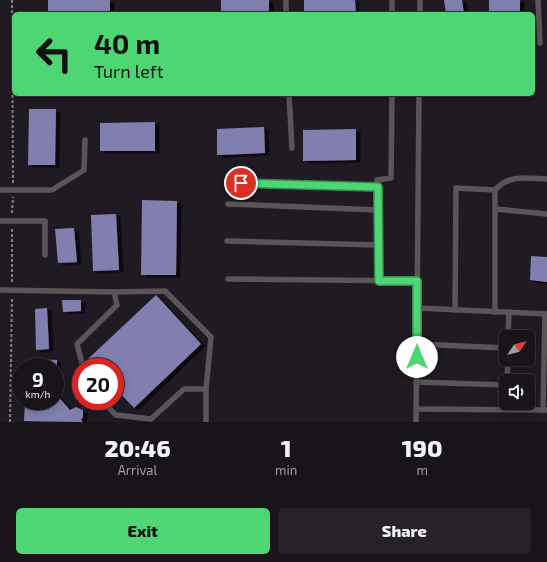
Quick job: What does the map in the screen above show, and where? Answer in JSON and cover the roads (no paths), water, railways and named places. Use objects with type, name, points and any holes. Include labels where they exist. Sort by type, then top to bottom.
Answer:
[{"type":"lane","points":[[286,0],[286,12]]},
{"type":"lane","points":[[392,0],[392,12]]},
{"type":"lane","points":[[420,0],[420,12]]},
{"type":"lane","points":[[538,0],[540,43]]},
{"type":"lane","points":[[289,96],[292,148]]},
{"type":"lane","points":[[379,281],[378,180],[391,178],[392,96]]},
{"type":"lane","points":[[416,422],[419,96]]},
{"type":"lane","points":[[0,190],[52,190],[84,170],[86,140]]},
{"type":"lane","points":[[495,312],[496,190],[503,182],[520,178],[547,178]]},
{"type":"lane","points":[[241,183],[378,187]]},
{"type":"lane","points":[[455,310],[456,188],[496,190]]},
{"type":"lane","points":[[228,204],[378,210]]},
{"type":"lane","points":[[496,209],[547,214]]},
{"type":"lane","points":[[0,221],[45,221],[45,255]]},
{"type":"lane","points":[[227,241],[378,245]]},
{"type":"lane","points":[[228,279],[417,281]]},
{"type":"lane","points":[[0,290],[114,292],[165,291],[211,337],[206,389],[206,422]]},
{"type":"lane","points":[[81,358],[77,344],[117,304],[114,292]]},
{"type":"lane","points":[[417,308],[546,314],[545,410]]},
{"type":"lane","points":[[508,330],[509,312]]},
{"type":"lane","points":[[417,344],[499,348]]},
{"type":"lane","points":[[416,382],[499,385]]},
{"type":"lane","points":[[111,410],[116,415],[151,419],[184,389],[206,389]]},
{"type":"lane","points":[[416,409],[499,410]]}]
